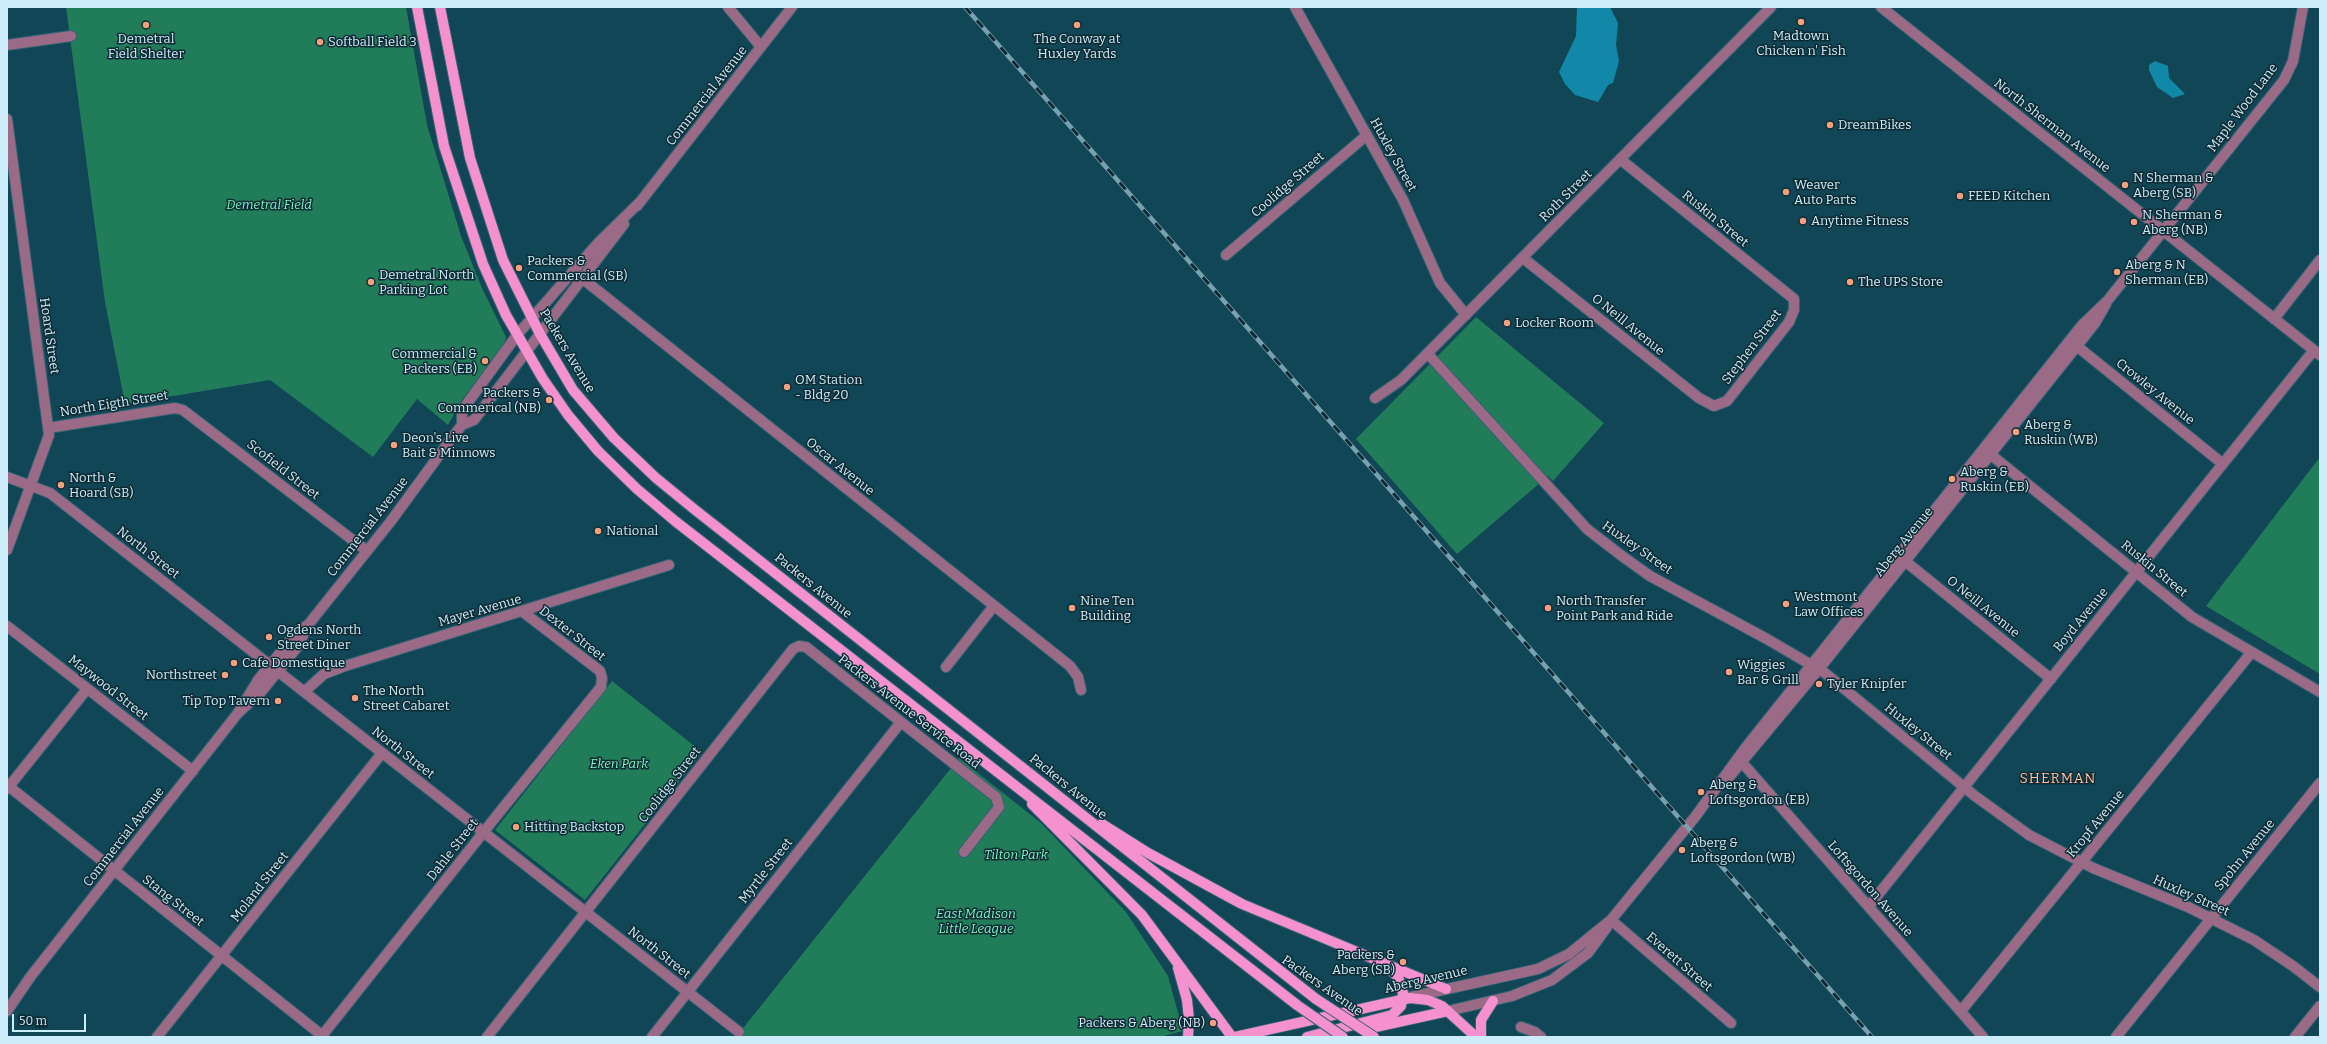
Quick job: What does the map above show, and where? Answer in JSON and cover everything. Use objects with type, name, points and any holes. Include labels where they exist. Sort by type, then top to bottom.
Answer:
[{"type":"main road","points":[[417,7],[444,146],[483,264],[526,352],[568,415],[598,451],[637,489],[1297,1005],[1343,1037]]},
{"type":"main road","name":"Packers Avenue","points":[[440,7],[470,158],[503,260],[540,334],[574,390],[614,438],[656,478],[1075,808],[1148,869],[1316,1000],[1374,1037]]},
{"type":"main road","points":[[1010,782],[1138,911],[1233,1037]]},
{"type":"main road","points":[[1075,808],[1148,853],[1242,904],[1446,989]]},
{"type":"main road","points":[[1171,954],[1186,994],[1189,1019],[1188,1037]]},
{"type":"main road","points":[[1383,963],[1400,982],[1407,998]]},
{"type":"main road","points":[[1407,998],[1436,1003],[1448,1011],[1476,1037]]},
{"type":"main road","points":[[1307,1037],[1388,1017],[1397,1010],[1407,998]]},
{"type":"main road","name":"Aberg Avenue","points":[[1233,1037],[1407,998]]},
{"type":"main road","points":[[1481,1037],[1481,1020],[1493,1001]]},
{"type":"main road","name":"Aberg Avenue","points":[[1332,1037],[1448,1011]]},
{"type":"street","points":[[728,7],[761,47]]},
{"type":"street","name":"Commercial Avenue","points":[[7,1011],[31,976],[238,714],[253,686],[274,668],[298,631],[308,625],[367,552],[462,425],[474,420],[641,201],[792,7]]},
{"type":"street","name":"Huxley Street","points":[[1295,7],[1403,200],[1440,283],[1466,315]]},
{"type":"street","name":"Roth Street","points":[[1375,398],[1402,380],[1771,7]]},
{"type":"street","name":"North Sherman Avenue","points":[[1881,7],[2317,353]]},
{"type":"street","name":"Maple Wood Lane","points":[[2163,231],[2284,80],[2293,61],[2304,7]]},
{"type":"street","points":[[7,45],[71,36]]},
{"type":"street","name":"Hoard Street","points":[[7,119],[48,428],[48,439],[7,550]]},
{"type":"street","name":"Coolidge Street","points":[[1226,255],[1368,135]]},
{"type":"street","name":"Ruskin Street","points":[[1620,159],[1794,299]]},
{"type":"street","name":"Commercial Avenue","points":[[462,425],[462,412],[466,405],[531,317],[623,218],[641,201]]},
{"type":"street","name":"Aberg Avenue","points":[[1448,1011],[1493,1001],[1535,987],[1566,972],[1598,943],[1611,920],[2073,344],[2088,318],[2108,300],[2163,231]]},
{"type":"street","name":"O Neill Avenue","points":[[1522,258],[1699,398],[1710,404],[1720,405]]},
{"type":"street","points":[[2274,319],[2320,260]]},
{"type":"street","name":"Oscar Avenue","points":[[573,271],[993,607],[1070,666],[1078,677],[1081,690]]},
{"type":"street","name":"Stephen Street","points":[[1720,405],[1730,398],[1789,322],[1794,310],[1794,299]]},
{"type":"street","name":"Crowley Avenue","points":[[2073,344],[2223,464]]},
{"type":"street","name":"Boyd Avenue","points":[[1869,906],[2223,464],[2317,353]]},
{"type":"street","name":"Huxley Street","points":[[1428,354],[1587,529],[1650,576],[1815,667],[1964,787],[2029,835],[2081,863],[2188,907],[2254,940],[2293,966],[2320,987]]},
{"type":"street","name":"North Eigth Street","points":[[48,428],[75,422],[175,408],[183,410]]},
{"type":"street","name":"Scofield Street","points":[[183,410],[367,552]]},
{"type":"street","name":"Ruskin Street","points":[[1987,452],[2192,617],[2251,653],[2320,692]]},
{"type":"street","name":"North Street","points":[[7,477],[43,489],[57,498],[739,1032]]},
{"type":"street","name":"O Neill Avenue","points":[[1901,558],[2051,679]]},
{"type":"street","name":"Mayer Avenue","points":[[304,692],[324,674],[669,565]]},
{"type":"street","points":[[946,667],[993,607]]},
{"type":"street","name":"Dexter Street","points":[[523,612],[598,670],[602,678]]},
{"type":"street","name":"Maywood Street","points":[[7,626],[193,771]]},
{"type":"street","name":"Coolidge Street","points":[[487,1037],[793,649],[799,646]]},
{"type":"street","name":"Packers Avenue Service Road","points":[[799,646],[806,647],[990,792],[999,804],[994,814],[964,852]]},
{"type":"street","name":"Kropf Avenue","points":[[1961,1011],[2251,653]]},
{"type":"street","name":"Dahle Street","points":[[322,1037],[483,832],[598,691],[602,678]]},
{"type":"street","points":[[8,787],[87,689]]},
{"type":"street","name":"Myrtle Street","points":[[652,1037],[901,722]]},
{"type":"street","name":"Moland Street","points":[[157,1037],[382,753]]},
{"type":"street","name":"Loftsgordon Avenue","points":[[1740,761],[1983,1037]]},
{"type":"street","name":"Spohn Avenue","points":[[2116,1037],[2320,783]]},
{"type":"street","name":"Stang Street","points":[[8,787],[322,1037]]},
{"type":"street","name":"Aberg Avenue","points":[[1407,998],[1538,969],[1568,954],[1611,920]]},
{"type":"street","name":"Everett Street","points":[[1611,920],[1731,1023]]},
{"type":"street","name":"Commercial Avenue","points":[[7,998],[31,976]]},
{"type":"street","points":[[2295,1037],[2320,1006]]},
{"type":"street","points":[[1521,1027],[1540,1037]]},
{"type":"green space","name":"Demetral Field","points":[[66,7],[406,7],[427,125],[461,236],[482,288],[506,337],[504,344],[462,400],[448,425],[417,399],[373,457],[270,380],[125,404],[105,302]]},
{"type":"green space","points":[[1476,317],[1604,423],[1553,481],[1548,476],[1457,554],[1356,439]]},
{"type":"green space","points":[[2320,457],[2320,674],[2206,606]]},
{"type":"green space","name":"Eken Park","points":[[612,681],[702,752],[585,900],[495,830]]},
{"type":"green space","name":"East Madison Little League","points":[[959,758],[1041,823],[1126,912],[1168,976],[1183,1031],[1160,1037],[736,1037]]},
{"type":"water","points":[[1577,7],[1610,7],[1618,23],[1616,45],[1619,61],[1613,83],[1608,85],[1598,102],[1575,95],[1565,84],[1559,72],[1576,36]]},
{"type":"water","points":[[2155,61],[2168,66],[2169,78],[2185,94],[2173,98],[2157,87],[2149,70],[2149,65]]},
{"type":"railway","points":[[965,7],[1872,1037]]},
{"type":"place","name":"Madtown Chicken n' Fish","points":[[1801,22]]},
{"type":"place","name":"Demetral Field Shelter","points":[[146,25]]},
{"type":"place","name":"The Conway at Huxley Yards","points":[[1077,25]]},
{"type":"place","name":"Softball Field 3","points":[[320,42]]},
{"type":"place","name":"DreamBikes","points":[[1830,125]]},
{"type":"place","name":"N Sherman & Aberg (SB)","points":[[2125,185]]},
{"type":"place","name":"Weaver Auto Parts","points":[[1786,192]]},
{"type":"place","name":"FEED Kitchen","points":[[1960,196]]},
{"type":"place","name":"Anytime Fitness","points":[[1803,221]]},
{"type":"place","name":"N Sherman & Aberg (NB)","points":[[2134,222]]},
{"type":"place","name":"Packers & Commercial (SB)","points":[[519,268]]},
{"type":"place","name":"Aberg & N Sherman (EB)","points":[[2117,272]]},
{"type":"place","name":"Demetral North Parking Lot","points":[[371,282]]},
{"type":"place","name":"The UPS Store","points":[[1850,282]]},
{"type":"place","name":"Locker Room","points":[[1507,323]]},
{"type":"place","name":"Commercial & Packers (EB)","points":[[485,361]]},
{"type":"place","name":"OM Station - Bldg 20","points":[[787,387]]},
{"type":"place","name":"Packers & Commerical (NB)","points":[[549,400]]},
{"type":"place","name":"Aberg & Ruskin (WB)","points":[[2016,432]]},
{"type":"place","name":"Deon's Live Bait & Minnows","points":[[394,445]]},
{"type":"place","name":"Aberg & Ruskin (EB)","points":[[1952,479]]},
{"type":"place","name":"North & Hoard (SB)","points":[[61,485]]},
{"type":"place","name":"National","points":[[598,531]]},
{"type":"place","name":"Westmont Law Offices","points":[[1786,604]]},
{"type":"place","name":"Nine Ten Building","points":[[1072,608]]},
{"type":"place","name":"North Transfer Point Park and Ride","points":[[1548,608]]},
{"type":"place","name":"Ogdens North Street Diner","points":[[269,637]]},
{"type":"place","name":"Cafe Domestique","points":[[234,663]]},
{"type":"place","name":"Wiggies Bar & Grill","points":[[1729,672]]},
{"type":"place","name":"Northstreet","points":[[225,675]]},
{"type":"place","name":"Tyler Knipfer","points":[[1819,684]]},
{"type":"place","name":"The North Street Cabaret","points":[[355,698]]},
{"type":"place","name":"Tip Top Tavern","points":[[278,701]]},
{"type":"place","name":"Aberg & Loftsgordon (EB)","points":[[1701,792]]},
{"type":"place","name":"Hitting Backstop","points":[[516,827]]},
{"type":"place","name":"Aberg & Loftsgordon (WB)","points":[[1682,850]]},
{"type":"place","name":"Packers & Aberg (SB)","points":[[1403,962]]},
{"type":"place","name":"Packers & Aberg (NB)","points":[[1213,1023]]},
{"type":"district","name":"SHERMAN","points":[[2058,779]]},
{"type":"park label","name":"Tilton Park","points":[[1016,855]]}]
